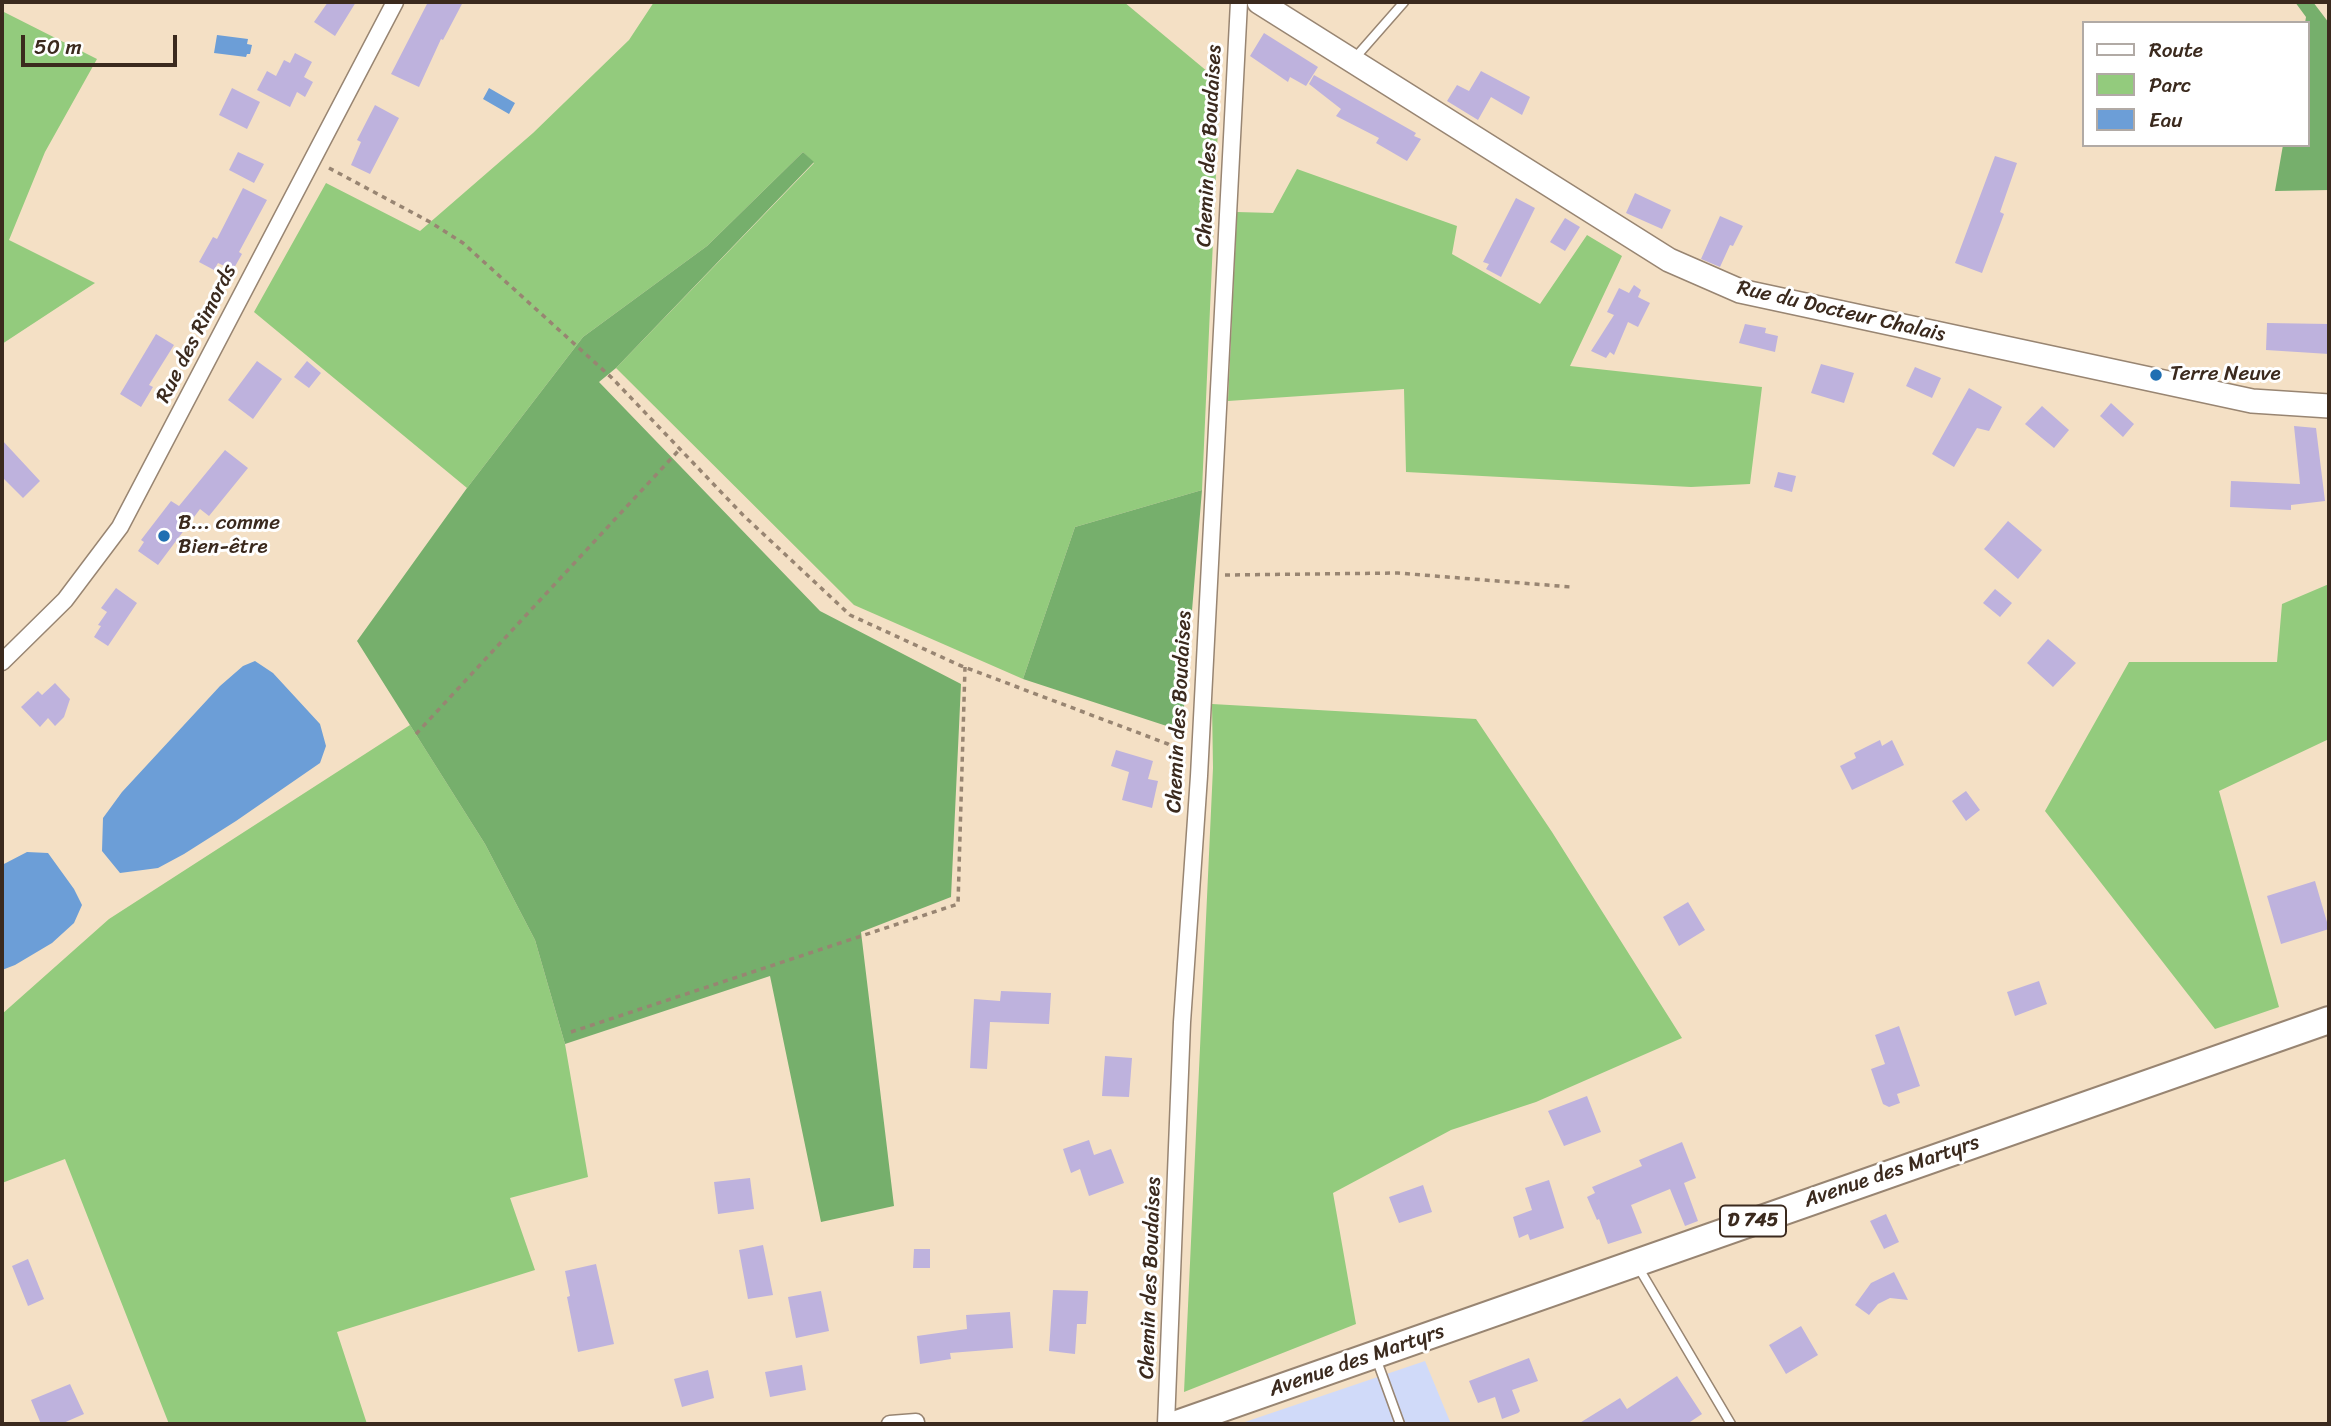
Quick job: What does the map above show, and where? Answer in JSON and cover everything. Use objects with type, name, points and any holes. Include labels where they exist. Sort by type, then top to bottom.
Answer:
[{"type":"main road","name":"Rue du Docteur Chalais","points":[[1259,2],[1669,260],[1740,291],[2252,401],[2329,406]]},
{"type":"main road","name":"Avenue des Martyrs","points":[[1178,1424],[2329,1020]]},
{"type":"street","name":"Rue des Rimords","points":[[2,662],[65,600],[120,527],[395,2]]},
{"type":"street","name":"Chemin des Boudaises","points":[[1166,1424],[1182,1022],[1199,764],[1239,2]]},
{"type":"street","points":[[890,1424],[916,1422]]},
{"type":"lane","points":[[1352,61],[1404,2]]},
{"type":"lane","points":[[1636,1263],[1731,1424]]},
{"type":"lane","points":[[1375,1355],[1400,1424]]},
{"type":"path","points":[[311,159],[430,222],[463,243],[612,379],[743,514],[850,615],[965,667],[1168,744],[1199,764]]},
{"type":"path","points":[[416,734],[680,449]]},
{"type":"path","points":[[1209,575],[1398,573],[1570,587]]},
{"type":"path","points":[[571,1032],[958,904],[965,667]]},
{"type":"shaded area","points":[[1425,1361],[1451,1424],[1239,1424]]},
{"type":"green space","points":[[654,2],[1124,2],[1220,82],[1202,490],[1075,527],[1023,679],[854,605],[616,368],[814,163],[803,152],[707,246],[583,337],[467,488],[254,312],[326,183],[420,231],[533,133],[629,40]]},
{"type":"green space","points":[[2295,2],[2313,2],[2329,23],[2329,190],[2275,191],[2283,147],[2310,147],[2310,21],[2305,21],[2306,17]]},
{"type":"green space","points":[[2,11],[97,59],[45,152],[9,240],[95,283],[2,344]]},
{"type":"green space","points":[[803,152],[814,162],[616,368],[599,382],[820,611],[961,684],[951,897],[861,932],[894,1206],[821,1222],[770,976],[565,1044],[535,940],[485,844],[357,641],[467,488],[583,337],[707,246]]},
{"type":"green space","points":[[1297,169],[1457,226],[1452,254],[1540,304],[1587,235],[1622,256],[1570,366],[1762,387],[1750,484],[1691,487],[1406,472],[1404,389],[1228,401],[1237,212],[1273,213]]},
{"type":"green space","points":[[1202,490],[1182,731],[1023,679],[1075,527]]},
{"type":"green space","points":[[2329,584],[2329,739],[2219,791],[2279,1007],[2215,1029],[2045,811],[2129,662],[2277,662],[2282,604]]},
{"type":"green space","points":[[1212,704],[1476,719],[1552,832],[1682,1038],[1536,1102],[1451,1130],[1333,1193],[1356,1324],[1184,1392],[1213,768]]},
{"type":"green space","points":[[410,725],[485,844],[535,940],[565,1044],[588,1177],[510,1198],[535,1270],[337,1332],[367,1424],[169,1424],[65,1159],[2,1183],[2,1014],[109,919]]},
{"type":"water","points":[[217,35],[248,39],[247,44],[252,45],[250,54],[246,57],[214,53]]},
{"type":"water","points":[[489,88],[515,103],[509,114],[483,99]]},
{"type":"water","points":[[255,661],[273,673],[320,724],[326,746],[320,763],[184,854],[158,868],[120,873],[102,851],[103,818],[122,792],[220,686],[243,666]]},
{"type":"water","points":[[27,852],[48,853],[82,905],[74,923],[52,943],[2,970],[2,865]]},
{"type":"building","points":[[328,2],[356,2],[335,36],[314,22]]},
{"type":"building","points":[[428,2],[463,2],[443,40],[441,39],[419,87],[391,74]]},
{"type":"building","points":[[1264,33],[1318,67],[1306,86],[1290,77],[1288,82],[1250,56]]},
{"type":"building","points":[[295,53],[312,62],[304,77],[313,82],[305,97],[297,92],[290,107],[257,90],[267,71],[276,76],[284,60],[290,63]]},
{"type":"building","points":[[1481,71],[1530,97],[1522,115],[1491,97],[1478,120],[1447,101],[1457,85],[1469,91]]},
{"type":"building","points":[[1314,75],[1416,133],[1414,136],[1421,139],[1407,161],[1376,143],[1379,138],[1336,116],[1341,109],[1309,84]]},
{"type":"building","points":[[232,88],[260,102],[247,129],[219,115]]},
{"type":"building","points":[[375,105],[399,118],[370,174],[351,165],[361,142],[357,140]]},
{"type":"building","points":[[238,152],[264,164],[254,183],[229,170]]},
{"type":"building","points":[[1995,156],[2017,163],[2000,212],[2004,214],[1982,273],[1955,263]]},
{"type":"building","points":[[243,188],[267,200],[239,252],[242,254],[233,270],[218,263],[214,270],[199,262],[213,237],[217,239]]},
{"type":"building","points":[[1635,193],[1671,210],[1662,229],[1626,213]]},
{"type":"building","points":[[1516,198],[1535,208],[1501,277],[1486,269],[1489,264],[1483,262]]},
{"type":"building","points":[[1720,216],[1743,226],[1720,267],[1701,259]]},
{"type":"building","points":[[1565,218],[1580,227],[1565,251],[1550,242]]},
{"type":"building","points":[[1634,285],[1641,290],[1638,297],[1650,303],[1638,327],[1628,322],[1614,355],[1610,352],[1606,358],[1591,351],[1614,315],[1607,312],[1619,288],[1629,293]]},
{"type":"building","points":[[2267,323],[2329,324],[2329,354],[2266,350]]},
{"type":"building","points":[[1745,324],[1766,328],[1765,333],[1778,336],[1775,352],[1739,343]]},
{"type":"building","points":[[156,334],[174,345],[149,385],[153,387],[141,407],[120,394]]},
{"type":"building","points":[[257,361],[282,379],[253,419],[228,400]]},
{"type":"building","points":[[307,361],[321,373],[309,388],[294,377]]},
{"type":"building","points":[[1821,364],[1854,373],[1844,403],[1811,393]]},
{"type":"building","points":[[1915,367],[1941,378],[1932,398],[1906,386]]},
{"type":"building","points":[[1969,388],[2002,407],[1989,431],[1977,428],[1954,467],[1932,454]]},
{"type":"building","points":[[2111,403],[2134,424],[2123,437],[2100,416]]},
{"type":"building","points":[[2042,406],[2069,430],[2054,448],[2025,424]]},
{"type":"building","points":[[2294,426],[2316,428],[2325,501],[2291,505],[2291,510],[2230,507],[2231,481],[2300,484]]},
{"type":"building","points":[[2,440],[40,481],[23,498],[2,477]]},
{"type":"building","points":[[225,450],[248,468],[209,516],[200,509],[158,565],[138,551],[144,542],[141,540],[171,501],[179,506]]},
{"type":"building","points":[[1778,472],[1796,476],[1792,492],[1774,487]]},
{"type":"building","points":[[2008,521],[2042,550],[2018,579],[1984,549]]},
{"type":"building","points":[[116,588],[137,603],[108,646],[94,637],[107,612],[101,608]]},
{"type":"building","points":[[1995,589],[2012,603],[2000,617],[1983,603]]},
{"type":"building","points":[[2048,639],[2076,663],[2053,687],[2027,663]]},
{"type":"building","points":[[55,683],[70,699],[64,717],[55,726],[48,718],[40,727],[21,707],[38,691],[42,695]]},
{"type":"building","points":[[1880,740],[1882,746],[1892,740],[1904,765],[1852,790],[1840,766],[1856,758],[1854,753]]},
{"type":"building","points":[[1116,750],[1153,761],[1148,779],[1158,781],[1152,808],[1122,800],[1129,772],[1111,766]]},
{"type":"building","points":[[1966,791],[1980,810],[1966,821],[1952,801]]},
{"type":"building","points":[[2315,881],[2329,929],[2281,944],[2267,896]]},
{"type":"building","points":[[1688,902],[1705,930],[1679,946],[1663,917]]},
{"type":"building","points":[[2039,981],[2047,1004],[2015,1016],[2007,992]]},
{"type":"building","points":[[1001,991],[1051,993],[1049,1024],[990,1022],[987,1069],[970,1068],[974,999],[1000,1001]]},
{"type":"building","points":[[1899,1026],[1920,1086],[1897,1094],[1900,1103],[1889,1107],[1883,1104],[1871,1069],[1885,1064],[1875,1035]]},
{"type":"building","points":[[1105,1056],[1132,1058],[1129,1097],[1102,1096]]},
{"type":"building","points":[[1587,1096],[1601,1132],[1564,1146],[1548,1111]]},
{"type":"building","points":[[1089,1140],[1094,1155],[1111,1149],[1124,1183],[1089,1196],[1080,1169],[1071,1173],[1063,1149]]},
{"type":"building","points":[[1682,1142],[1696,1178],[1684,1183],[1698,1221],[1685,1226],[1670,1189],[1631,1205],[1642,1233],[1608,1244],[1587,1197],[1595,1193],[1592,1187],[1642,1166],[1639,1160]]},
{"type":"building","points":[[750,1178],[754,1209],[718,1214],[714,1182]]},
{"type":"building","points":[[1549,1180],[1564,1228],[1530,1240],[1528,1234],[1519,1238],[1513,1217],[1532,1210],[1525,1188]]},
{"type":"building","points":[[1423,1185],[1432,1212],[1399,1223],[1389,1197]]},
{"type":"building","points":[[1886,1214],[1899,1242],[1884,1249],[1870,1221]]},
{"type":"building","points":[[763,1245],[773,1295],[748,1299],[739,1250]]},
{"type":"building","points":[[914,1249],[930,1249],[930,1268],[913,1268]]},
{"type":"building","points":[[28,1259],[44,1299],[28,1306],[12,1266]]},
{"type":"building","points":[[596,1264],[614,1344],[578,1352],[567,1297],[570,1296],[565,1271]]},
{"type":"building","points":[[1894,1272],[1908,1300],[1890,1298],[1878,1304],[1869,1315],[1855,1305],[1871,1283]]},
{"type":"building","points":[[1053,1290],[1088,1291],[1086,1324],[1077,1324],[1075,1354],[1049,1351]]},
{"type":"building","points":[[821,1291],[829,1331],[796,1338],[788,1297]]},
{"type":"building","points":[[1010,1312],[1013,1348],[950,1353],[951,1359],[920,1364],[917,1336],[967,1329],[966,1315]]},
{"type":"building","points":[[1801,1326],[1818,1355],[1786,1374],[1769,1345]]},
{"type":"building","points":[[1529,1358],[1538,1381],[1512,1390],[1520,1411],[1518,1413],[1502,1419],[1495,1397],[1478,1403],[1469,1381]]},
{"type":"building","points":[[802,1365],[806,1390],[770,1397],[765,1372]]},
{"type":"building","points":[[708,1370],[714,1398],[682,1407],[674,1379]]},
{"type":"building","points":[[1677,1376],[1702,1414],[1687,1424],[1578,1424],[1620,1398],[1627,1409]]},
{"type":"building","points":[[70,1384],[84,1414],[61,1424],[41,1424],[31,1400]]},
{"type":"place","name":"Terre Neuve","points":[[2156,375]]},
{"type":"place","name":"B... comme Bien-être","points":[[164,536]]}]
